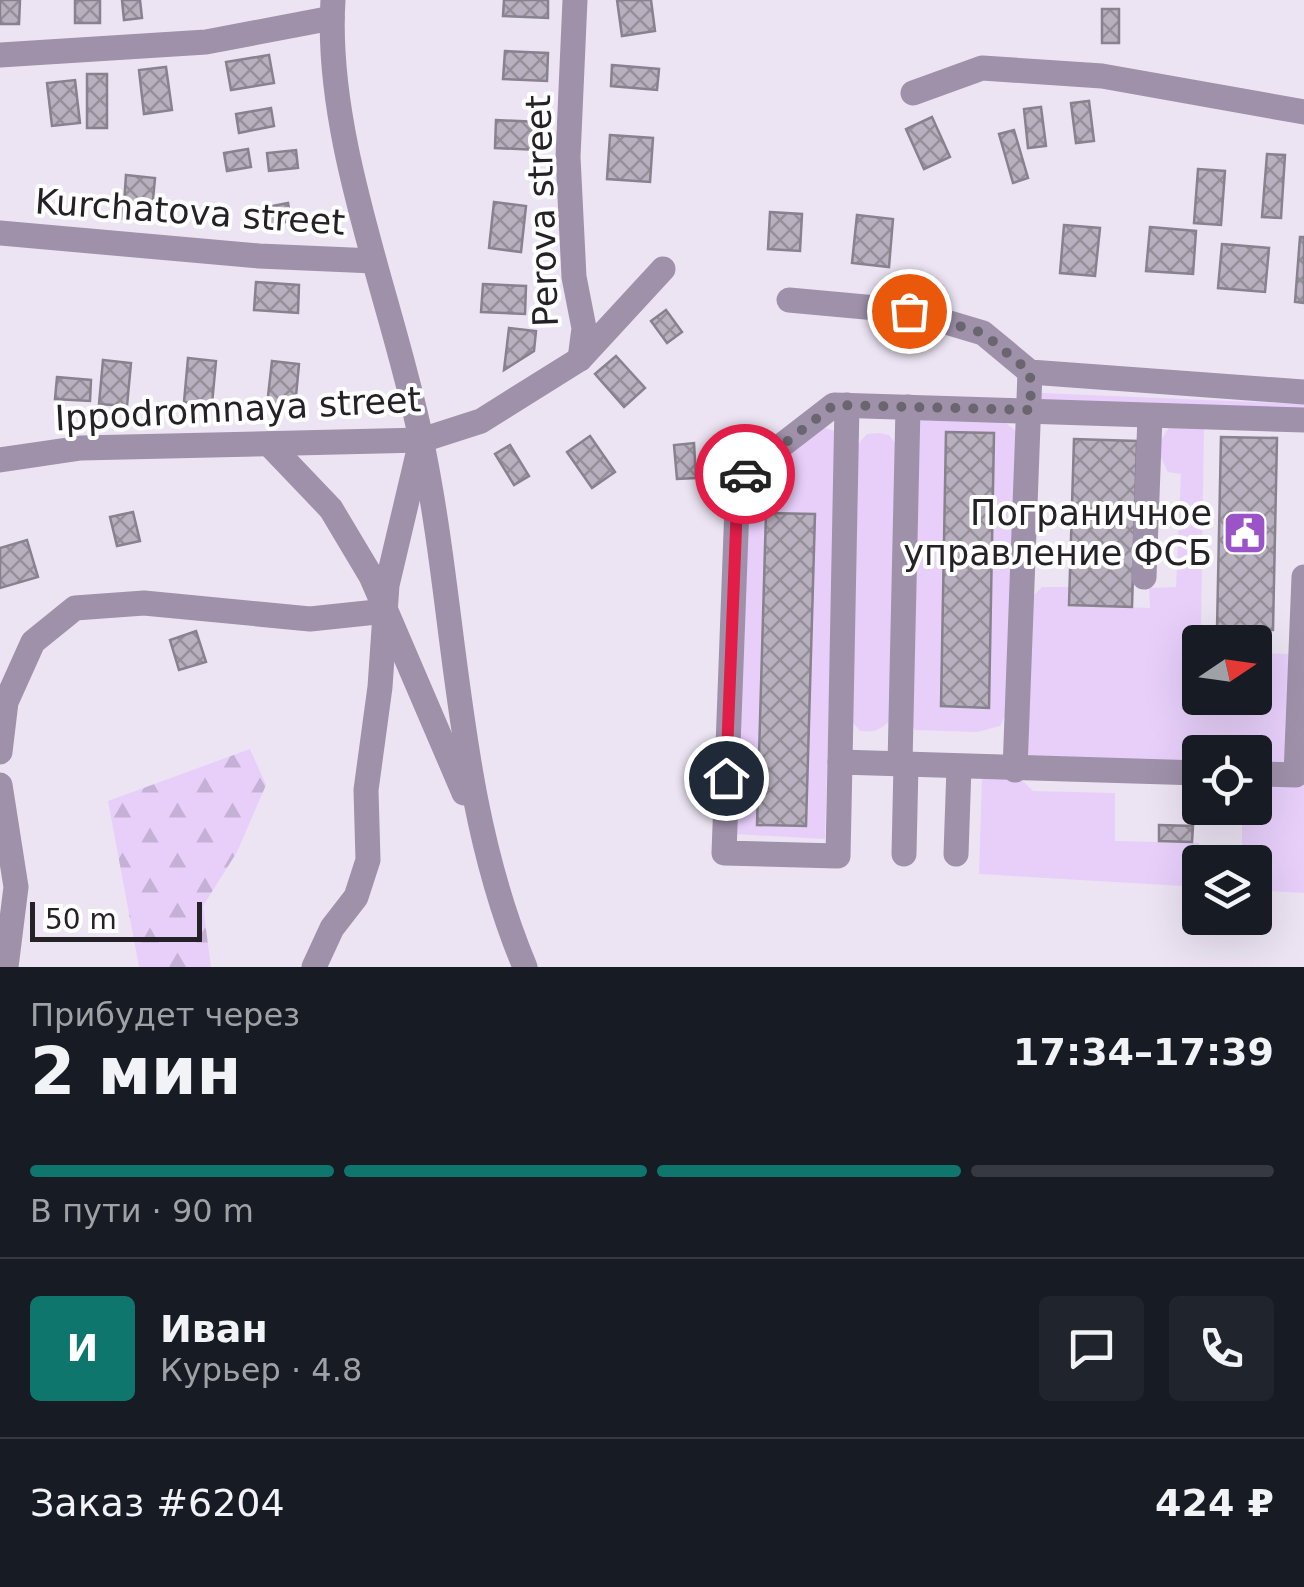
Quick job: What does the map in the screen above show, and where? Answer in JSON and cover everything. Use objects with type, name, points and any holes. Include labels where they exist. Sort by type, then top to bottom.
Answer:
[{"type":"street","name":"Perova street","points":[[575,0],[568,157],[574,277],[584,328],[580,359]]},
{"type":"street","points":[[0,55],[206,42],[332,9],[341,118],[422,440],[479,828]]},
{"type":"street","points":[[914,92],[982,68],[1102,76],[1304,112]]},
{"type":"street","name":"Kurchatova street","points":[[0,233],[259,256],[374,261]]},
{"type":"street","name":"Ippodromnaya street","points":[[0,460],[82,448],[422,440],[481,421],[580,359],[664,268]]},
{"type":"street","points":[[789,300],[928,316],[983,333],[1030,372],[1304,392]]},
{"type":"street","points":[[1015,770],[1030,372]]},
{"type":"street","points":[[847,406],[838,856],[724,853],[738,479],[834,405],[1304,420]]},
{"type":"street","points":[[904,854],[908,407]]},
{"type":"street","points":[[1144,577],[1150,416]]},
{"type":"street","points":[[314,967],[332,928],[356,898],[368,860],[366,790],[388,585],[422,440]]},
{"type":"street","points":[[270,444],[331,509],[372,576],[479,828],[525,967]]},
{"type":"street","points":[[1272,774],[1296,775],[1304,577]]},
{"type":"street","points":[[0,752],[6,702],[33,642],[76,608],[144,603],[310,618],[386,612]]},
{"type":"street","points":[[840,762],[1182,773]]},
{"type":"street","points":[[956,854],[959,767]]},
{"type":"street","points":[[0,785],[16,887],[6,967]]},
{"type":"green space","points":[[1041,393],[1304,404],[1304,413],[1041,404]]},
{"type":"green space","points":[[930,413],[995,415],[1016,431],[1006,714],[1000,726],[977,732],[915,730],[905,716],[915,425]]},
{"type":"green space","points":[[820,426],[837,432],[825,839],[734,834],[746,487]]},
{"type":"green space","points":[[1170,426],[1204,426],[1201,625],[1182,625],[1182,715],[1272,715],[1272,653],[1290,654],[1286,764],[1272,764],[1272,735],[1182,735],[1182,763],[1038,762],[1023,750],[1031,598],[1042,587],[1069,587],[1070,605],[1150,608],[1149,588],[1176,587],[1181,474],[1168,472],[1156,448]]},
{"type":"green space","points":[[867,434],[889,435],[898,447],[893,717],[878,729],[860,731],[850,719],[853,450]]},
{"type":"green space","points":[[250,749],[266,785],[237,852],[203,906],[211,967],[139,967],[108,801]]},
{"type":"green space","points":[[982,776],[1020,778],[1033,791],[1115,793],[1115,841],[1199,843],[1182,845],[1182,886],[979,874]]},
{"type":"green space","points":[[1304,783],[1304,893],[1272,891],[1272,845],[1242,845],[1242,825],[1272,825],[1272,784]]},
{"type":"building","points":[[0,0],[20,0],[19,24],[0,24]]},
{"type":"building","points":[[75,0],[100,0],[100,23],[75,23]]},
{"type":"building","points":[[122,0],[140,0],[142,18],[124,20]]},
{"type":"building","points":[[504,0],[548,0],[548,18],[503,16]]},
{"type":"building","points":[[617,0],[651,0],[655,31],[622,36]]},
{"type":"building","points":[[1102,9],[1119,9],[1119,43],[1102,43]]},
{"type":"building","points":[[505,51],[548,53],[547,81],[503,79]]},
{"type":"building","points":[[269,55],[274,83],[231,90],[226,62]]},
{"type":"building","points":[[612,65],[659,69],[657,90],[611,86]]},
{"type":"building","points":[[166,67],[172,110],[144,114],[139,70]]},
{"type":"building","points":[[87,74],[107,74],[107,128],[87,128]]},
{"type":"building","points":[[75,80],[80,123],[52,126],[47,83]]},
{"type":"building","points":[[1089,101],[1094,141],[1076,143],[1071,103]]},
{"type":"building","points":[[1041,107],[1046,146],[1028,148],[1024,109]]},
{"type":"building","points":[[271,108],[274,126],[239,133],[236,114]]},
{"type":"building","points":[[932,117],[950,157],[924,169],[906,129]]},
{"type":"building","points":[[496,120],[539,122],[538,150],[495,148]]},
{"type":"building","points":[[1014,130],[1028,178],[1013,183],[999,134]]},
{"type":"building","points":[[610,135],[653,138],[650,182],[607,179]]},
{"type":"building","points":[[248,149],[251,167],[227,171],[224,153]]},
{"type":"building","points":[[296,150],[298,168],[269,171],[267,153]]},
{"type":"building","points":[[1267,154],[1285,155],[1281,218],[1262,217]]},
{"type":"building","points":[[1198,169],[1225,171],[1221,225],[1194,223]]},
{"type":"building","points":[[126,175],[155,178],[151,221],[123,219]]},
{"type":"building","points":[[494,202],[526,206],[521,252],[489,248]]},
{"type":"building","points":[[288,203],[291,221],[256,228],[252,210]]},
{"type":"building","points":[[770,212],[802,214],[800,251],[768,249]]},
{"type":"building","points":[[857,215],[893,219],[889,267],[852,263]]},
{"type":"building","points":[[1064,225],[1100,228],[1095,276],[1060,273]]},
{"type":"building","points":[[1150,227],[1196,231],[1193,274],[1146,271]]},
{"type":"building","points":[[1300,237],[1304,237],[1304,303],[1295,302]]},
{"type":"building","points":[[1222,244],[1269,248],[1265,292],[1218,288]]},
{"type":"building","points":[[256,282],[299,285],[298,313],[254,310]]},
{"type":"building","points":[[483,284],[526,286],[525,314],[481,312]]},
{"type":"building","points":[[666,310],[682,332],[667,343],[651,321]]},
{"type":"building","points":[[509,328],[536,331],[534,351],[504,370]]},
{"type":"building","points":[[616,356],[645,388],[624,407],[595,374]]},
{"type":"building","points":[[188,358],[216,361],[212,404],[184,402]]},
{"type":"building","points":[[103,360],[131,363],[127,406],[99,404]]},
{"type":"building","points":[[272,361],[299,364],[295,407],[267,405]]},
{"type":"building","points":[[57,377],[91,380],[90,401],[55,399]]},
{"type":"building","points":[[946,432],[994,433],[989,708],[941,706]]},
{"type":"building","points":[[590,436],[615,472],[592,488],[567,452]]},
{"type":"building","points":[[1221,437],[1277,438],[1273,630],[1272,625],[1217,625]]},
{"type":"building","points":[[1074,439],[1137,441],[1132,607],[1069,605]]},
{"type":"building","points":[[694,443],[696,478],[677,479],[674,445]]},
{"type":"building","points":[[510,445],[529,476],[514,485],[495,454]]},
{"type":"building","points":[[133,512],[140,541],[117,546],[110,517]]},
{"type":"building","points":[[766,513],[815,514],[806,826],[757,825]]},
{"type":"building","points":[[27,540],[38,577],[0,588],[0,548]]},
{"type":"building","points":[[196,631],[206,662],[179,670],[170,640]]},
{"type":"building","points":[[1159,825],[1193,826],[1192,842],[1159,841]]},
{"type":"way so far","points":[[745,474],[834,405],[1031,410],[1030,372],[983,333],[909,311]]},
{"type":"place","name":"Пограничное управление ФСБ","points":[[1245,533]]},
{"type":"route","points":[[726,778],[738,479],[745,474]]}]
